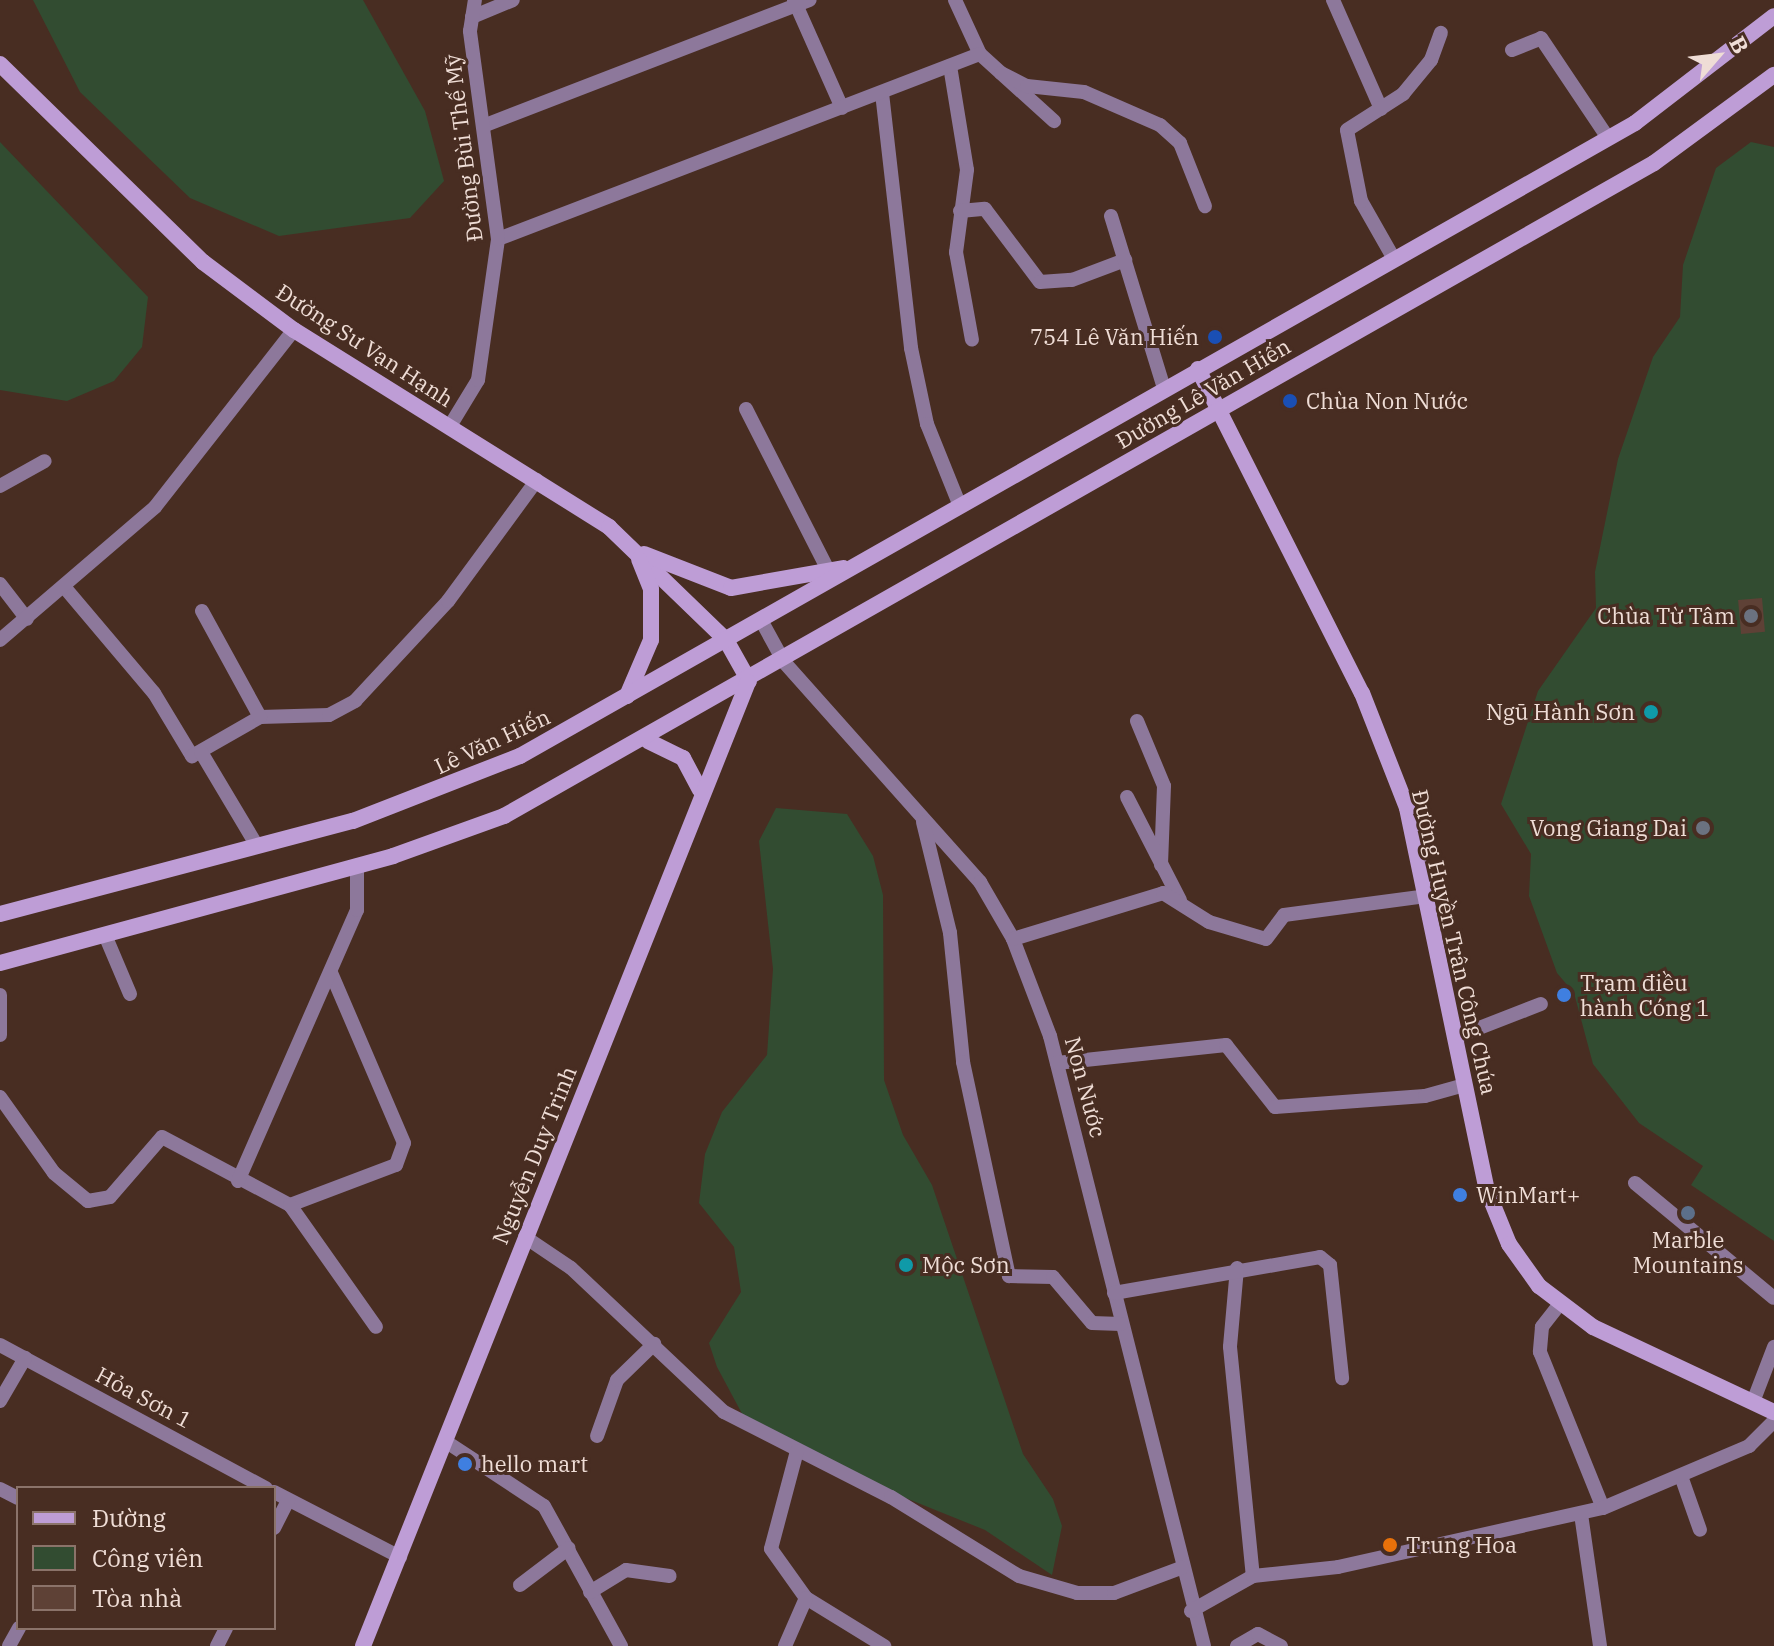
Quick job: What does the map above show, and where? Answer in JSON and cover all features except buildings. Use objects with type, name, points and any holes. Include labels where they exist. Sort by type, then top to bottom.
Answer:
[{"type":"main road","name":"Đường Lê Văn Hiến","points":[[960,506],[1608,138],[1774,16]]},
{"type":"main road","name":"Đường Sư Vạn Hạnh","points":[[0,64],[203,262],[294,330],[537,480],[635,550],[726,640],[749,681]]},
{"type":"main road","name":"Đường Lê Văn Hiến","points":[[648,741],[1220,408],[1654,163],[1774,75]]},
{"type":"main road","name":"Đường Huyền Trân Công Chúa","points":[[1198,369],[1362,693],[1407,808],[1465,1085],[1498,1221],[1522,1266],[1559,1305],[1774,1412]]},
{"type":"main road","name":"Lê Văn Hiến","points":[[0,914],[257,846],[466,780],[627,696],[960,506]]},
{"type":"main road","points":[[635,550],[731,588],[856,565]]},
{"type":"main road","points":[[627,696],[651,640],[651,589],[635,550]]},
{"type":"main road","name":"Nguyễn Duy Trinh","points":[[363,1646],[700,790],[749,681]]},
{"type":"main road","points":[[0,963],[357,866],[504,816],[648,741],[683,758],[700,790]]},
{"type":"street","name":"Đường Bùi Thế Mỹ","points":[[450,426],[478,380],[498,239],[472,17],[475,0]]},
{"type":"street","points":[[472,17],[513,0]]},
{"type":"street","points":[[955,0],[980,54],[1054,121]]},
{"type":"street","points":[[1333,0],[1381,109]]},
{"type":"street","points":[[483,126],[800,2],[842,108]]},
{"type":"street","points":[[1394,259],[1361,201],[1347,130],[1381,109],[1431,60],[1441,33]]},
{"type":"street","points":[[1512,50],[1541,38],[1608,138]]},
{"type":"street","points":[[498,239],[980,54]]},
{"type":"street","points":[[950,66],[966,161],[957,266],[972,340]]},
{"type":"street","points":[[1001,73],[1027,86],[1084,92],[1160,125],[1180,143],[1205,206]]},
{"type":"street","points":[[882,93],[911,348],[927,424],[960,506]]},
{"type":"street","points":[[960,211],[985,209],[1040,282],[1072,280],[1125,260]]},
{"type":"street","points":[[1111,216],[1164,388]]},
{"type":"street","points":[[0,640],[66,589],[194,463],[235,397],[294,330]]},
{"type":"street","points":[[746,409],[828,570]]},
{"type":"street","points":[[0,486],[45,461]]},
{"type":"street","points":[[66,589],[154,693],[192,756],[260,717],[329,715],[355,701],[448,601],[537,480]]},
{"type":"street","points":[[0,584],[27,619]]},
{"type":"street","points":[[202,611],[260,717]]},
{"type":"street","name":"Non Nước","points":[[761,620],[784,662],[923,822],[980,882],[1013,939],[1057,1063],[1198,1644]]},
{"type":"street","points":[[1137,721],[1164,786],[1161,865]]},
{"type":"street","points":[[201,752],[257,846]]},
{"type":"street","points":[[1127,797],[1180,901]]},
{"type":"street","points":[[923,822],[948,920],[963,1062],[1009,1276],[1053,1277],[1092,1323],[1121,1324]]},
{"type":"street","points":[[238,1181],[357,910],[357,866]]},
{"type":"street","points":[[1013,939],[1163,893],[1209,922],[1266,939],[1284,915],[1426,896]]},
{"type":"street","points":[[105,935],[130,994]]},
{"type":"street","points":[[290,1205],[396,1165],[404,1143],[331,973]]},
{"type":"street","points":[[0,995],[0,1035]]},
{"type":"street","points":[[1456,1037],[1541,1004]]},
{"type":"street","points":[[1057,1063],[1226,1045],[1275,1107],[1425,1096],[1465,1085]]},
{"type":"street","points":[[0,1097],[54,1173],[88,1201],[110,1197],[162,1137],[238,1181],[290,1205],[376,1327]]},
{"type":"street","points":[[1635,1183],[1774,1298]]},
{"type":"street","points":[[525,1237],[654,1344],[724,1412],[1048,1586],[1114,1593],[1181,1568]]},
{"type":"street","points":[[1114,1293],[1237,1268],[1326,1260],[1342,1378]]},
{"type":"street","points":[[1237,1268],[1230,1347],[1253,1576]]},
{"type":"street","points":[[1559,1305],[1542,1327],[1540,1352],[1603,1508]]},
{"type":"street","points":[[597,1436],[617,1380],[654,1344]]},
{"type":"street","name":"Hỏa Sơn 1","points":[[0,1345],[262,1486]]},
{"type":"street","points":[[1753,1402],[1774,1347]]},
{"type":"street","points":[[0,1401],[25,1358]]},
{"type":"street","points":[[1191,1611],[1253,1576],[1338,1567],[1603,1508],[1749,1446],[1774,1421]]},
{"type":"street","points":[[445,1441],[522,1486],[544,1506],[621,1646]]},
{"type":"street","points":[[797,1451],[771,1549],[806,1598],[833,1621],[884,1646]]},
{"type":"street","points":[[1681,1476],[1700,1530]]},
{"type":"street","points":[[276,1519],[281,1496],[400,1557]]},
{"type":"street","points":[[1581,1514],[1600,1646]]},
{"type":"street","points":[[520,1585],[569,1548]]},
{"type":"street","points":[[590,1592],[626,1570],[670,1576]]},
{"type":"street","points":[[785,1646],[806,1598]]},
{"type":"street","points":[[1237,1646],[1258,1634],[1281,1646]]},
{"type":"green space","points":[[33,0],[363,0],[425,111],[444,181],[410,218],[279,236],[190,198],[80,92]]},
{"type":"green space","points":[[0,142],[148,297],[142,347],[114,381],[67,401],[0,390]]},
{"type":"green space","name":"Ngũ Hành Sơn","points":[[1751,142],[1774,147],[1774,1241],[1691,1185],[1703,1166],[1639,1123],[1593,1064],[1574,993],[1557,973],[1529,896],[1531,854],[1501,804],[1538,691],[1596,608],[1595,572],[1618,459],[1653,357],[1680,317],[1683,265],[1716,168]]},
{"type":"green space","points":[[776,808],[847,814],[873,856],[883,895],[884,1080],[903,1135],[932,1185],[1023,1454],[1053,1499],[1062,1526],[1052,1575],[985,1530],[851,1476],[747,1423],[717,1367],[709,1343],[741,1292],[734,1247],[699,1203],[705,1154],[722,1112],[767,1055],[773,969],[759,841]]},
{"type":"place","name":"754 Lê Văn Hiến","points":[[1215,337]]},
{"type":"place","name":"Chùa Non Nước","points":[[1290,401]]},
{"type":"place","name":"Chùa Từ Tâm","points":[[1751,616]]},
{"type":"place","name":"Ngũ Hành Sơn","points":[[1651,712]]},
{"type":"place","name":"Vong Giang Dai","points":[[1703,828]]},
{"type":"place","name":"Trạm điều hành Cóng 1","points":[[1564,995]]},
{"type":"place","name":"WinMart+","points":[[1460,1195]]},
{"type":"place","name":"Marble Mountains","points":[[1688,1213]]},
{"type":"place","name":"Mộc Sơn","points":[[906,1265]]},
{"type":"place","name":"hello mart","points":[[465,1464]]},
{"type":"place","name":"Trung Hoa","points":[[1390,1545]]}]
